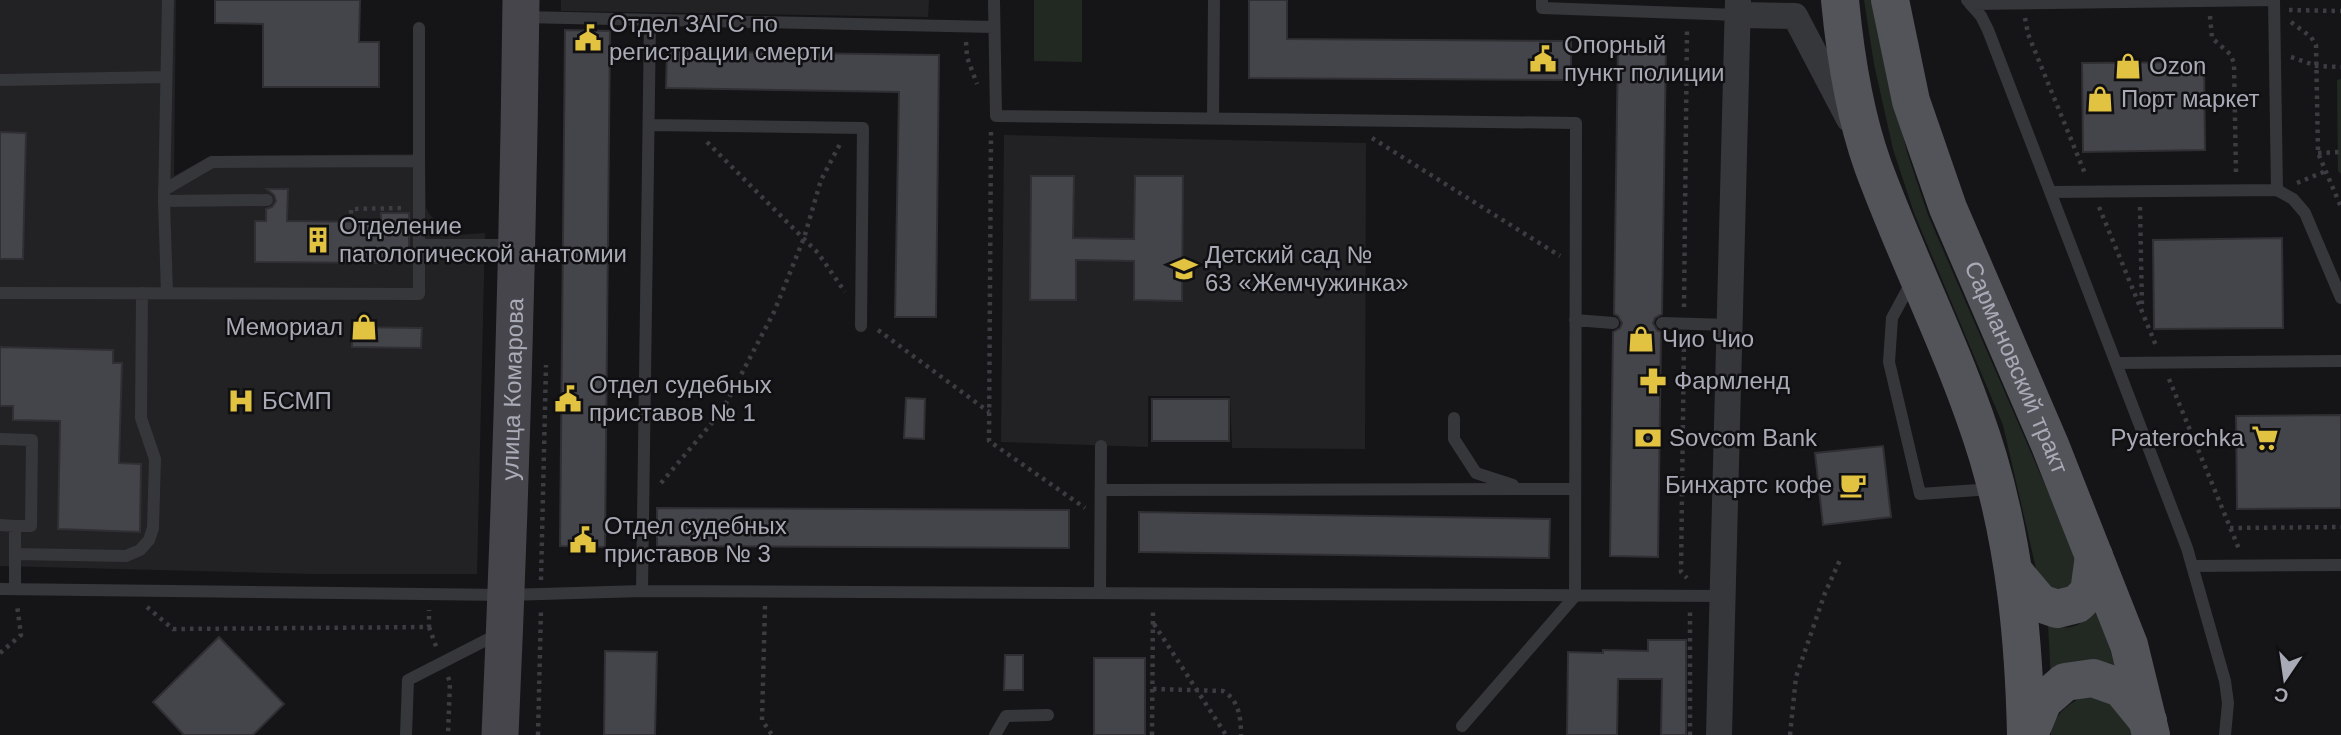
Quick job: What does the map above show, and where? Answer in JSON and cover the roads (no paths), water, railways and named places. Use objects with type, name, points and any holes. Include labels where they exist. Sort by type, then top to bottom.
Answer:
[{"type":"main road","points":[[1840,0],[1857,104],[1872,164],[1988,458],[2014,572],[2024,657],[2027,735]]},
{"type":"main road","name":"Сармановский тракт","points":[[1889,0],[1911,102],[1948,208],[2050,444],[2129,645],[2150,729]]},
{"type":"main road","points":[[2014,572],[2040,603],[2057,609],[2077,604],[2089,592],[2094,556]]},
{"type":"main road","points":[[2027,735],[2043,701],[2065,682],[2093,678],[2121,688],[2150,729]]},
{"type":"street","points":[[1718,735],[1738,7],[1795,16],[1872,164]]},
{"type":"street","name":"улица Комарова","points":[[500,735],[507,594],[521,8]]},
{"type":"lane","points":[[167,293],[164,196],[168,0]]},
{"type":"lane","points":[[995,0],[996,116],[1576,123],[1575,596],[1462,726]]},
{"type":"lane","points":[[1213,119],[1214,0]]},
{"type":"lane","points":[[1542,0],[1542,8],[1688,13],[1738,7]]},
{"type":"lane","points":[[1969,2],[2210,1],[2274,4],[2278,190]]},
{"type":"lane","points":[[1969,2],[1988,30],[2193,566],[2225,681],[2228,702],[2225,735]]},
{"type":"lane","points":[[521,8],[650,20],[994,27]]},
{"type":"lane","points":[[642,591],[650,20]]},
{"type":"lane","points":[[0,293],[419,294],[419,28]]},
{"type":"lane","points":[[0,80],[166,77]]},
{"type":"lane","points":[[649,125],[863,128],[861,322]]},
{"type":"lane","points":[[164,196],[212,162],[419,161]]},
{"type":"lane","points":[[2050,192],[2278,190],[2293,199],[2305,213],[2341,298]]},
{"type":"lane","points":[[164,196],[267,200]]},
{"type":"lane","points":[[420,245],[517,245]]},
{"type":"lane","points":[[1917,273],[1892,318],[1889,362],[1920,494],[1995,489]]},
{"type":"lane","points":[[15,554],[126,555],[140,550],[149,540],[153,528],[155,459],[141,418],[142,293]]},
{"type":"lane","points":[[1575,320],[1613,323]]},
{"type":"lane","points":[[1662,323],[1730,325]]},
{"type":"lane","points":[[2116,363],[2341,361]]},
{"type":"lane","points":[[1454,418],[1454,439],[1476,473],[1527,489]]},
{"type":"lane","points":[[0,439],[32,440],[31,526],[0,526]]},
{"type":"lane","points":[[1100,593],[1101,446]]},
{"type":"lane","points":[[1101,490],[1575,489]]},
{"type":"lane","points":[[15,526],[15,588]]},
{"type":"lane","points":[[2193,566],[2341,565]]},
{"type":"lane","points":[[0,589],[507,594],[642,591],[1722,596]]},
{"type":"lane","points":[[406,735],[408,680],[505,631]]},
{"type":"lane","points":[[995,735],[1006,716],[1048,715]]},
{"type":"place","name":"Отдел ЗАГС по регистрации смерти","points":[[588,38]]},
{"type":"place","name":"Опорный пункт полиции","points":[[1543,59]]},
{"type":"place","name":"Ozon","points":[[2128,66]]},
{"type":"place","name":"Порт маркет","points":[[2100,99]]},
{"type":"place","name":"Отделение патологической анатомии","points":[[318,240]]},
{"type":"place","name":"Детский сад № 63 «Жемчужинка»","points":[[1184,269]]},
{"type":"place","name":"Мемориал","points":[[364,327]]},
{"type":"place","name":"Чио Чио","points":[[1641,339]]},
{"type":"place","name":"Фармленд","points":[[1653,381]]},
{"type":"place","name":"Отдел судебных приставов № 1","points":[[568,399]]},
{"type":"place","name":"БСМП","points":[[241,401]]},
{"type":"place","name":"Sovcom Bank","points":[[1648,438]]},
{"type":"place","name":"Pyaterochka","points":[[2265,438]]},
{"type":"place","name":"Бинхартс кофе","points":[[1853,485]]},
{"type":"place","name":"Отдел судебных приставов № 3","points":[[583,540]]}]
